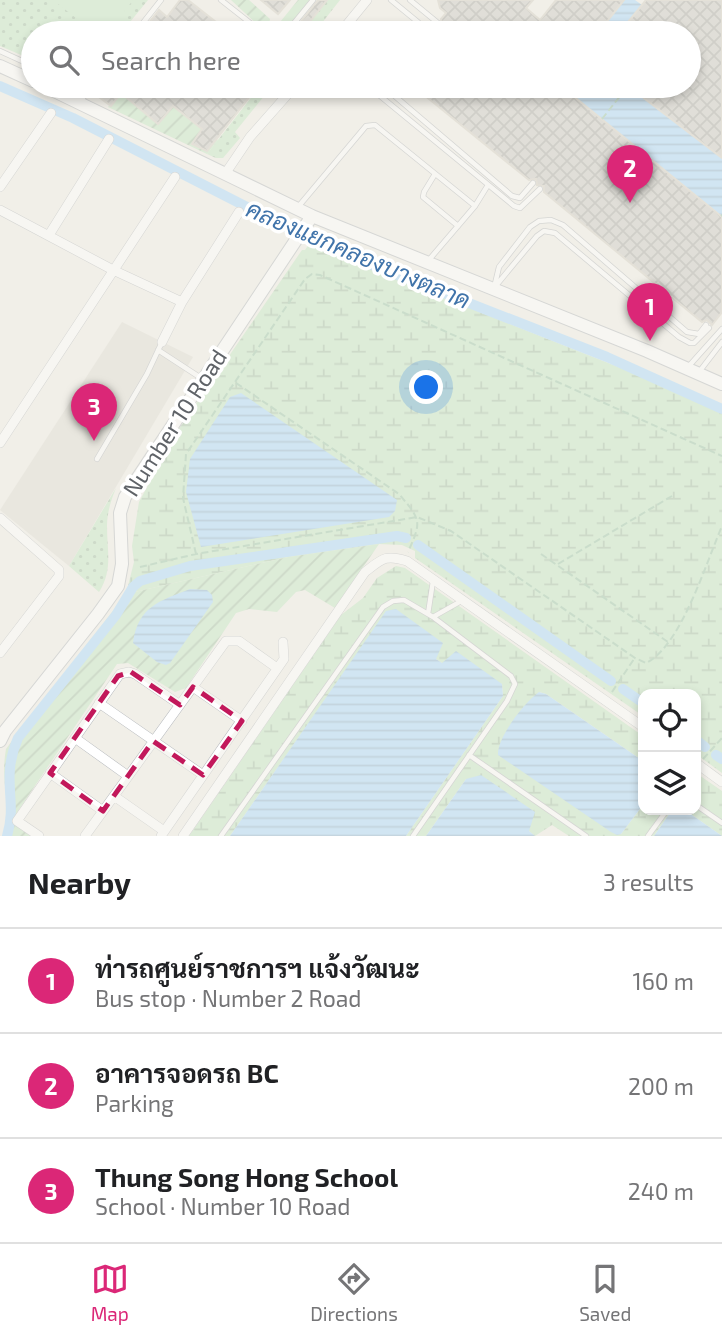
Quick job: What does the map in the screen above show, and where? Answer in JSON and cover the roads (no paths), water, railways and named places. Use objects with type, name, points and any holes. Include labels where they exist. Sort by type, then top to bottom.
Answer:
[{"type":"street","points":[[350,21],[368,0]]},
{"type":"street","points":[[0,66],[21,76]]},
{"type":"street","points":[[70,98],[312,216],[722,384]]},
{"type":"street","points":[[225,174],[250,137],[284,98]]},
{"type":"street","points":[[0,187],[51,113]]},
{"type":"street","points":[[49,235],[109,139]]},
{"type":"street","points":[[0,443],[175,177]]},
{"type":"street","points":[[0,210],[113,270],[182,302]]},
{"type":"street","points":[[160,346],[182,302],[239,212]]},
{"type":"street","name":"Number 10 Road","points":[[0,741],[118,586],[122,564],[120,513],[125,496],[312,216]]},
{"type":"street","points":[[0,518],[59,570],[56,582],[0,653]]},
{"type":"street","points":[[183,836],[365,572],[384,558],[394,556],[404,560],[638,723]]},
{"type":"street","points":[[85,836],[224,643],[239,640],[277,668]]},
{"type":"street","points":[[114,796],[163,834],[284,659],[283,642]]},
{"type":"street","points":[[39,836],[17,821],[118,676],[129,672],[180,705]]},
{"type":"street","points":[[193,687],[242,720]]},
{"type":"street","points":[[99,703],[203,775]]},
{"type":"street","points":[[75,738],[128,776]]},
{"type":"street","points":[[701,768],[722,782]]},
{"type":"street","points":[[50,773],[103,811]]},
{"type":"lane","points":[[144,21],[161,0]]},
{"type":"lane","points":[[221,0],[248,21]]},
{"type":"lane","points":[[296,21],[313,0]]},
{"type":"lane","points":[[391,0],[417,21]]},
{"type":"lane","points":[[410,0],[436,21]]},
{"type":"lane","points":[[0,51],[21,61]]},
{"type":"lane","points":[[79,102],[82,98]]},
{"type":"lane","points":[[383,98],[520,208],[540,189]]},
{"type":"lane","points":[[394,98],[512,196],[520,198],[533,183]]},
{"type":"lane","points":[[297,208],[369,124],[375,125],[475,206]]},
{"type":"lane","points":[[435,174],[423,197],[458,226]]},
{"type":"lane","points":[[427,262],[475,206],[488,185]]},
{"type":"lane","points":[[494,289],[499,267],[530,227],[539,221],[551,220],[563,225],[687,332],[699,334],[708,326],[701,338],[690,343],[679,337],[560,235],[544,231],[539,221]]},
{"type":"lane","points":[[494,289],[544,231]]},
{"type":"lane","points":[[693,371],[722,329]]},
{"type":"lane","points":[[693,371],[722,342]]},
{"type":"lane","points":[[97,459],[160,346],[203,379]]},
{"type":"lane","points":[[431,616],[434,580]]},
{"type":"lane","points":[[221,836],[383,607],[393,601],[404,600],[431,616],[511,676],[515,684],[413,836]]},
{"type":"lane","points":[[431,616],[463,600]]},
{"type":"lane","points":[[469,755],[586,836]]},
{"type":"lane","points":[[701,808],[722,823]]},
{"type":"lane","points":[[648,836],[663,815]]},
{"type":"water","points":[[623,0],[635,0],[642,5],[629,21],[608,21]]},
{"type":"water","points":[[576,98],[644,98],[722,158],[722,216]]},
{"type":"water","points":[[241,393],[397,500],[395,511],[389,517],[201,547],[186,492],[190,459],[230,397]]},
{"type":"water","points":[[190,589],[207,590],[212,595],[213,602],[170,663],[166,665],[157,662],[133,643],[140,621],[152,607]]},
{"type":"water","points":[[396,609],[443,643],[436,659],[442,663],[456,651],[502,684],[503,696],[406,836],[230,836],[386,611]]},
{"type":"water","points":[[539,692],[546,694],[638,758],[638,812],[621,834],[611,832],[498,755],[502,739]]},
{"type":"water","points":[[481,775],[535,812],[529,831],[535,836],[426,836],[466,779]]},
{"type":"water","points":[[669,815],[692,815],[722,836],[654,836]]},
{"type":"waterway","name":"คลองแยกคลองบางตลาด","points":[[0,86],[21,95]]},
{"type":"waterway","name":"คลองแยกคลองบางตลาด","points":[[27,98],[73,118],[321,245],[607,357],[722,409]]},
{"type":"waterway","points":[[7,836],[11,811],[10,766],[18,738],[140,581],[190,566],[397,536],[406,538]]},
{"type":"waterway","points":[[418,545],[611,681]]},
{"type":"waterway","points":[[623,689],[638,700]]},
{"type":"waterway","points":[[701,744],[705,747]]},
{"type":"waterway","points":[[716,755],[722,759]]},
{"type":"place","name":"อาคารจอดรถ BC","points":[[630,203]]},
{"type":"place","name":"ท่ารถศูนย์ราชการฯ แจ้งวัฒนะ","points":[[650,341]]},
{"type":"place","name":"Thung Song Hong School","points":[[94,441]]}]
